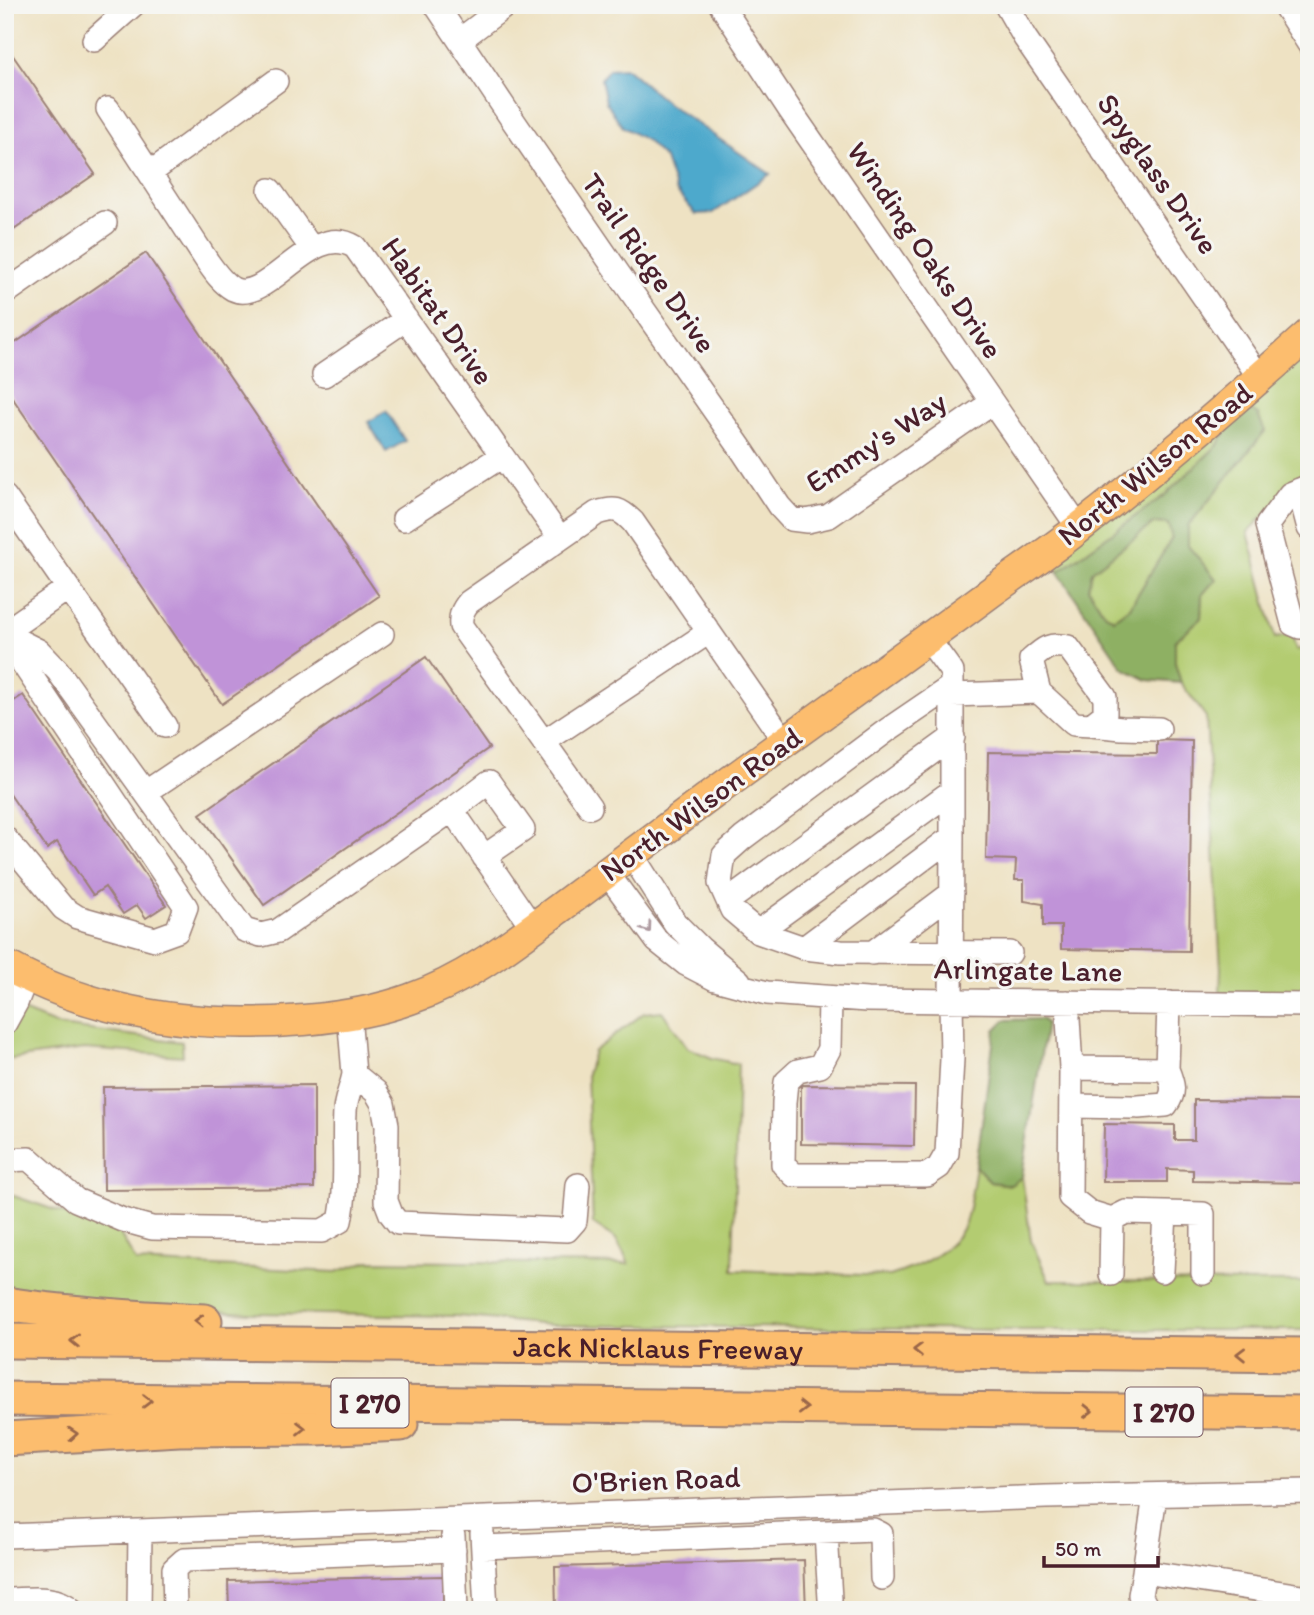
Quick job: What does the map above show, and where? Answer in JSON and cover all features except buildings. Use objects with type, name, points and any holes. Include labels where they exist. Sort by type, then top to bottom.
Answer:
[{"type":"highway","points":[[5,1304],[148,1319],[440,1330],[559,1347]]},
{"type":"highway","name":"Jack Nicklaus Freeway","points":[[5,1341],[1309,1355]]},
{"type":"highway","name":"Jack Nicklaus Freeway","points":[[5,1399],[1309,1413]]},
{"type":"highway","points":[[5,1439],[179,1429],[317,1428],[735,1407]]},
{"type":"main road","name":"North Wilson Road","points":[[16,971],[79,998],[117,1009],[187,1021],[268,1023],[349,1014],[405,1001],[438,989],[467,973],[533,928],[1079,528],[1179,449],[1309,334]]},
{"type":"street","points":[[94,40],[132,5]]},
{"type":"street","name":"Trail Ridge Drive","points":[[436,5],[510,117],[779,506],[791,519]]},
{"type":"street","points":[[460,40],[506,5]]},
{"type":"street","name":"Winding Oaks Drive","points":[[721,5],[790,110],[1079,528]]},
{"type":"street","name":"Spyglass Drive","points":[[1006,5],[1025,38],[1260,378]]},
{"type":"street","points":[[1284,5],[1309,44]]},
{"type":"street","points":[[150,173],[276,81]]},
{"type":"street","name":"Habitat Drive","points":[[107,109],[218,277],[230,288],[236,291],[256,288],[312,249],[326,243],[342,241],[355,247],[560,538]]},
{"type":"street","points":[[270,190],[312,249]]},
{"type":"street","points":[[5,293],[105,223]]},
{"type":"street","points":[[324,374],[406,319]]},
{"type":"street","name":"Emmy's Way","points":[[791,519],[807,521],[829,516],[991,403]]},
{"type":"street","points":[[404,519],[502,456]]},
{"type":"street","points":[[1309,528],[1304,488],[1290,494],[1267,525],[1293,624],[1300,627],[1309,625]]},
{"type":"street","points":[[5,497],[165,726]]},
{"type":"street","points":[[590,807],[461,626],[460,617],[469,602],[597,513],[610,509],[623,512],[633,522],[785,742]]},
{"type":"street","points":[[5,634],[68,588]]},
{"type":"street","points":[[545,741],[709,632]]},
{"type":"street","points":[[5,634],[39,651],[58,671],[244,930],[261,936],[278,931],[489,782],[523,830],[484,857]]},
{"type":"street","points":[[5,634],[187,907],[177,931],[155,939],[77,917],[63,908],[10,848]]},
{"type":"street","points":[[146,792],[382,634]]},
{"type":"street","points":[[831,998],[829,1049],[820,1066],[798,1070],[786,1082],[783,1164],[794,1175],[927,1175],[939,1167],[947,1153],[952,1059],[953,837],[952,673],[928,639]]},
{"type":"street","points":[[1091,725],[1105,714],[1105,697],[1068,647],[1055,644],[1039,653],[1031,660],[1039,692],[1074,724],[1122,728],[1159,729]]},
{"type":"street","points":[[1010,953],[872,953],[804,948],[758,932],[732,910],[720,883],[724,855],[743,838],[886,731],[952,690],[1039,692]]},
{"type":"street","points":[[728,901],[953,737]]},
{"type":"street","points":[[758,932],[953,791]]},
{"type":"street","points":[[452,810],[533,928]]},
{"type":"street","points":[[804,948],[953,837]]},
{"type":"street","name":"Arlingate Lane","points":[[632,855],[675,923],[699,948],[747,988]]},
{"type":"street","name":"Arlingate Lane","points":[[607,873],[657,941],[687,964],[715,979],[767,993],[831,998],[1309,1005]]},
{"type":"street","points":[[872,953],[952,893]]},
{"type":"street","points":[[5,1023],[16,1003],[16,971]]},
{"type":"street","points":[[1067,1002],[1071,1068],[1070,1198],[1089,1212],[1112,1219],[1126,1212],[1203,1214],[1203,1273]]},
{"type":"street","points":[[1071,1106],[1166,1105],[1172,1097],[1173,1084],[1167,1069],[1169,1003]]},
{"type":"street","points":[[5,1160],[29,1159],[76,1199],[123,1220],[152,1228],[322,1231],[340,1221],[344,1202],[345,1108],[354,1074],[349,1014]]},
{"type":"street","points":[[1071,1068],[1167,1069]]},
{"type":"street","points":[[354,1074],[376,1092],[383,1104],[387,1125],[386,1201],[398,1223],[567,1230],[575,1222],[578,1185]]},
{"type":"street","points":[[1162,1272],[1165,1213]]},
{"type":"street","points":[[1111,1274],[1112,1219]]},
{"type":"street","name":"O'Brien Road","points":[[5,1536],[1046,1497],[1309,1491]]},
{"type":"street","points":[[1148,1610],[1140,1595],[1155,1495]]},
{"type":"street","points":[[482,1518],[486,1610]]},
{"type":"street","points":[[452,1519],[456,1610]]},
{"type":"street","points":[[483,1548],[873,1530],[881,1534],[882,1578]]},
{"type":"street","points":[[139,1610],[140,1531]]},
{"type":"street","points":[[827,1533],[830,1599]]},
{"type":"street","points":[[175,1610],[174,1569],[184,1560],[454,1550]]},
{"type":"street","points":[[1144,1572],[1307,1600]]},
{"type":"street","points":[[5,1600],[55,1600],[72,1610]]},
{"type":"green space","points":[[1309,345],[1309,480],[1297,483],[1248,532],[1275,638],[1292,635],[1296,650],[1309,647],[1309,995],[1220,993],[1221,969],[1206,717],[1181,683],[1175,663],[1175,640],[1201,618],[1202,595],[1187,546],[1188,526],[1265,431],[1241,405],[1218,445],[1165,495],[1058,572],[1050,561]]},
{"type":"green space","points":[[1241,405],[1258,415],[1265,431],[1188,526],[1188,546],[1216,579],[1202,595],[1201,618],[1175,641],[1175,663],[1181,683],[1147,680],[1123,668],[1058,572],[1165,495],[1218,445]],"holes":[[[1154,523],[1168,524],[1172,538],[1130,607],[1114,619],[1103,612],[1088,588],[1092,571]]]},
{"type":"green space","points":[[1154,523],[1168,524],[1172,538],[1130,608],[1114,619],[1103,612],[1088,588],[1092,571]]},
{"type":"green space","points":[[5,1004],[60,1026],[182,1042],[183,1056],[84,1049],[5,1060]]},
{"type":"green space","points":[[662,1011],[688,1048],[712,1058],[738,1064],[733,1270],[890,1276],[912,1268],[933,1258],[958,1235],[968,1213],[976,1166],[990,1182],[1010,1185],[1022,1177],[1031,1241],[1049,1281],[1309,1282],[1309,1330],[550,1325],[456,1316],[249,1313],[102,1304],[5,1292],[5,1193],[119,1232],[136,1262],[336,1272],[368,1261],[629,1264],[616,1239],[593,1224],[587,1074],[594,1051],[644,1013]]},
{"type":"green space","points":[[1041,1019],[1046,1023],[1022,1177],[1011,1185],[990,1182],[976,1166],[995,1030],[1005,1020]]},
{"type":"water","points":[[626,68],[667,103],[770,174],[713,213],[696,214],[676,191],[665,159],[647,141],[623,127],[606,102],[601,79],[609,69]]},
{"type":"water","points":[[386,411],[405,441],[386,452],[368,422]]}]
